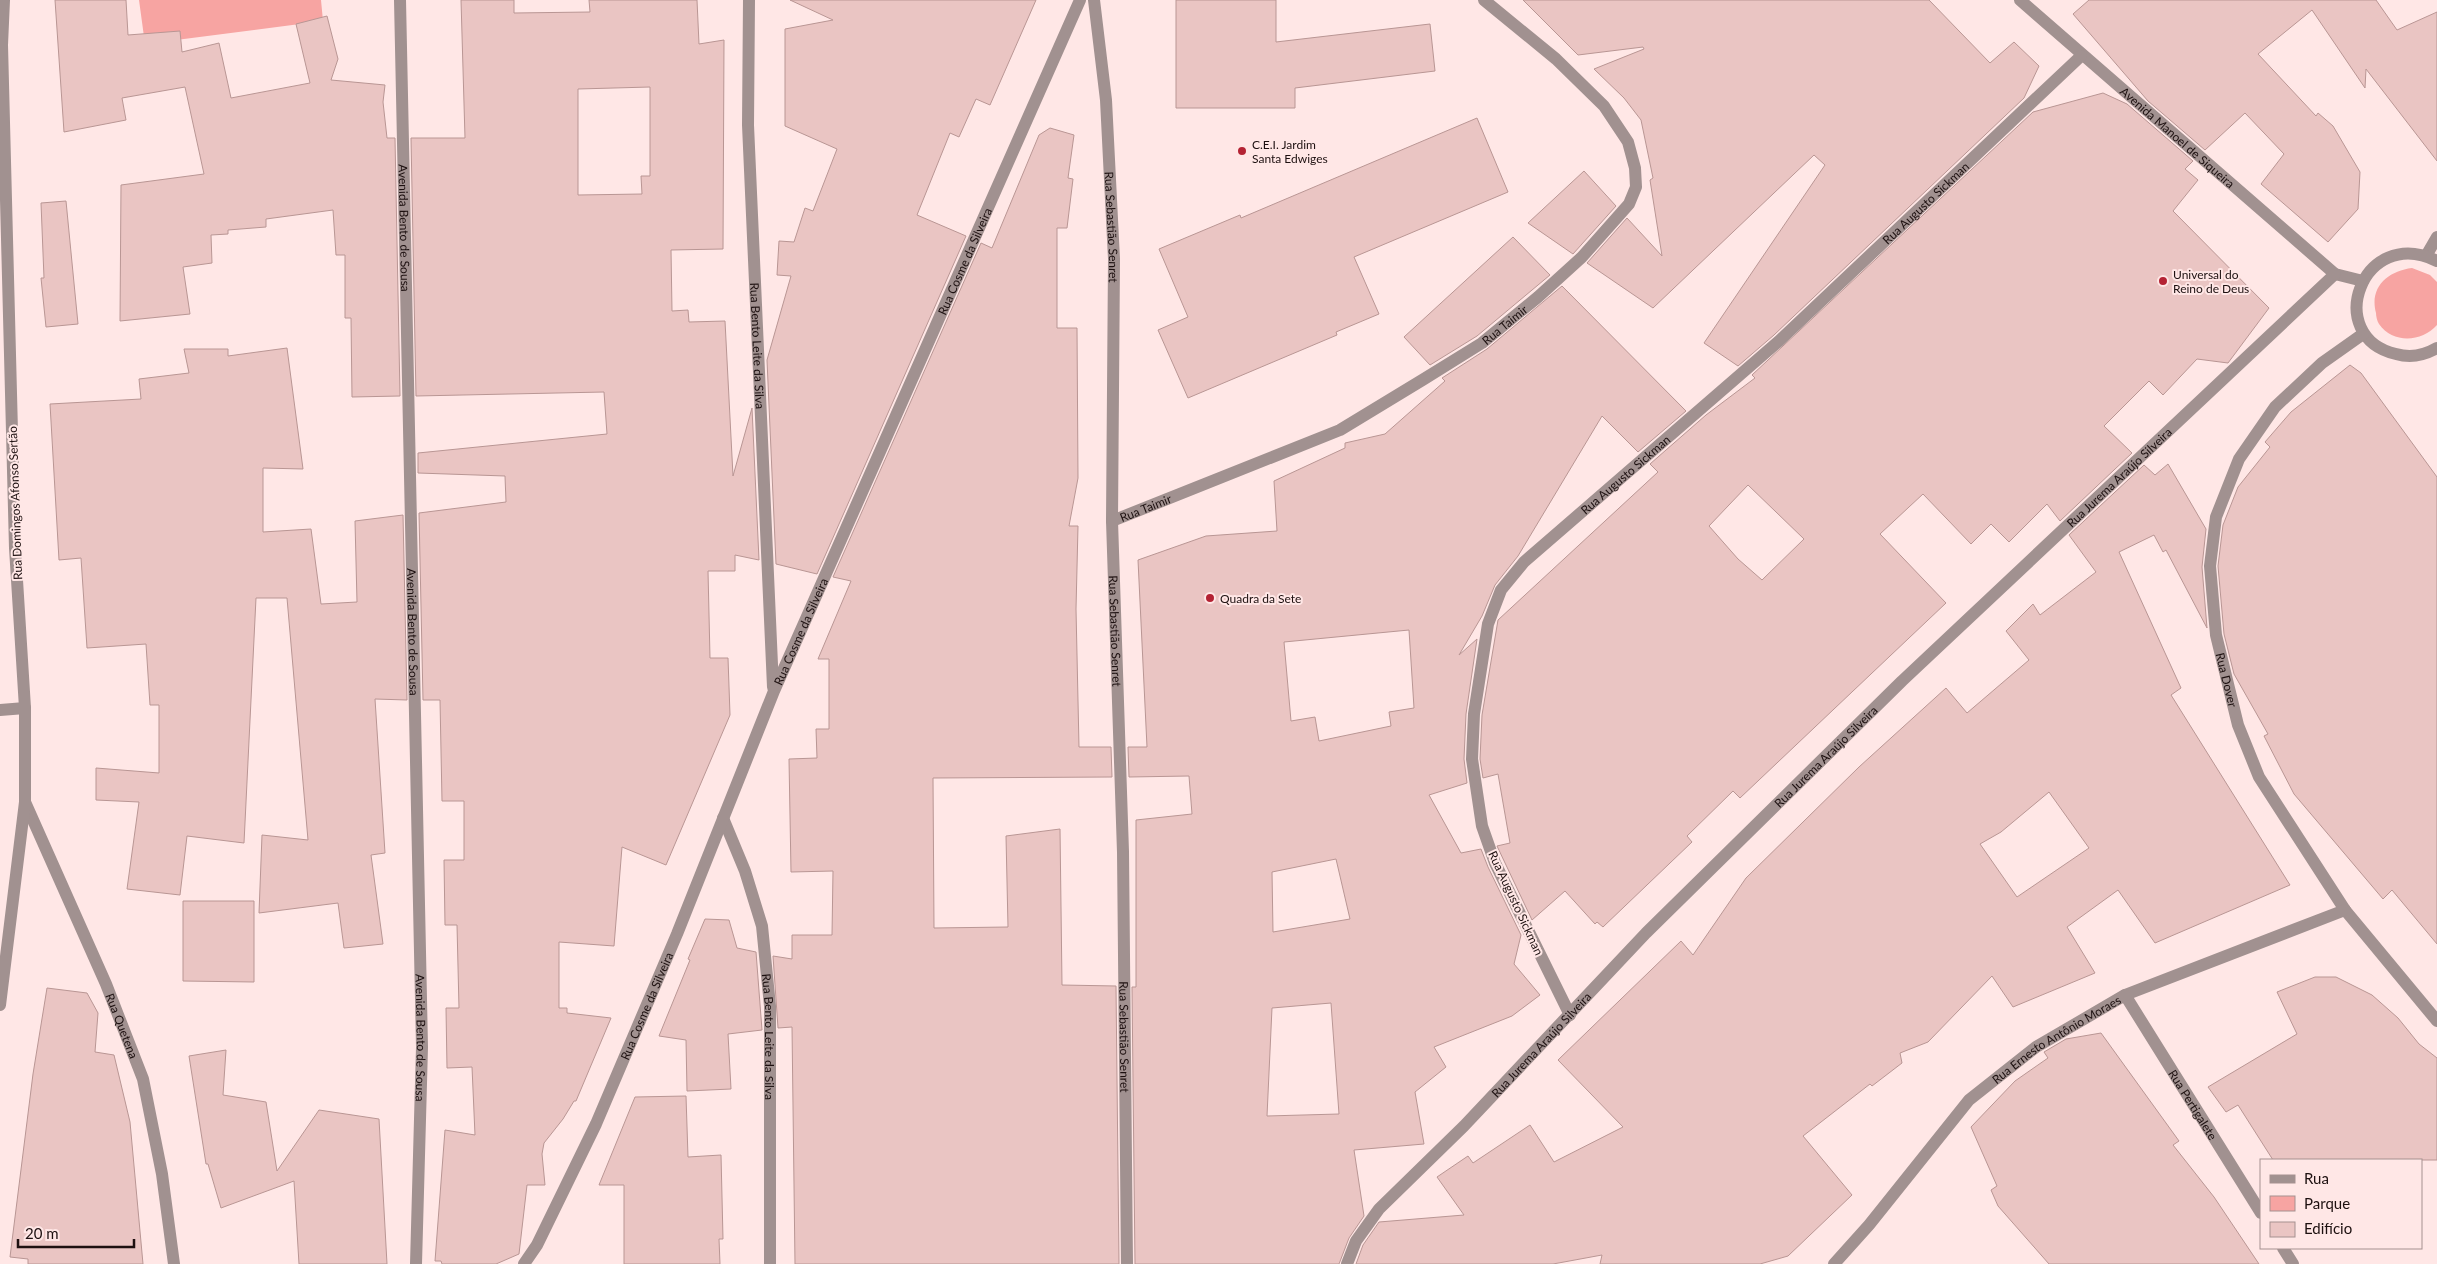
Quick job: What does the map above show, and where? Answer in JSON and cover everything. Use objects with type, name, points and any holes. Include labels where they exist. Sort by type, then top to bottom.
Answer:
[{"type":"street","name":"Rua Domingos Afonso Sertão","points":[[0,1005],[25,802],[25,708],[15,548],[2,45],[4,0]]},
{"type":"street","name":"Avenida Bento de Sousa","points":[[400,0],[422,1047],[416,1264]]},
{"type":"street","name":"Rua Bento Leite da Silva","points":[[749,0],[748,125],[774,691]]},
{"type":"street","name":"Rua Cosme da Silveira","points":[[524,1264],[537,1245],[596,1124],[774,691],[1080,0]]},
{"type":"street","name":"Rua Sebastião Senret","points":[[1094,0],[1106,100],[1114,260],[1112,521],[1123,852],[1126,1264]]},
{"type":"street","name":"Rua Taimir","points":[[1112,521],[1340,430],[1424,379],[1482,343],[1538,297],[1582,257],[1629,204],[1636,187],[1635,168],[1628,142],[1604,106],[1556,59],[1484,0]]},
{"type":"street","name":"Avenida Manoel de Siqueira","points":[[2020,0],[2082,56],[2335,274]]},
{"type":"street","name":"Rua Augusto Sickman","points":[[1570,1015],[1495,864],[1482,826],[1472,760],[1474,714],[1488,624],[1501,590],[1524,562],[1779,341],[2082,56]]},
{"type":"street","points":[[2436,351],[2404,356],[2388,352],[2363,334],[2356,309],[2357,294],[2372,268],[2384,259],[2398,254],[2432,259],[2437,237]]},
{"type":"street","points":[[2335,274],[2363,281]]},
{"type":"street","name":"Rua Jurema Araújo Silveira","points":[[1347,1264],[1356,1241],[1379,1209],[1464,1126],[1646,933],[1902,681],[2335,274]]},
{"type":"street","name":"Rua Dover","points":[[2363,334],[2322,363],[2276,408],[2239,459],[2216,517],[2210,566],[2216,636],[2238,724],[2259,777],[2345,910],[2437,1021]]},
{"type":"street","points":[[0,710],[25,708]]},
{"type":"street","name":"Rua Quetena","points":[[25,802],[106,984],[143,1079],[162,1174],[174,1264]]},
{"type":"street","name":"Rua Bento Leite da Silva","points":[[723,818],[745,871],[762,926],[770,1006],[770,1264]]},
{"type":"street","name":"Rua Ernesto Antônio Moraes","points":[[1834,1264],[1869,1225],[1970,1100],[2036,1047],[2125,995],[2345,910]]},
{"type":"street","name":"Rua Pertigalete","points":[[2125,995],[2260,1211]]},
{"type":"street","points":[[2284,1249],[2293,1264]]},
{"type":"green space","points":[[139,0],[321,0],[323,21],[145,44]]},
{"type":"green space","points":[[2412,268],[2430,275],[2437,282],[2437,325],[2424,335],[2400,338],[2392,335],[2378,323],[2375,295],[2382,282],[2388,277]]},
{"type":"building","points":[[55,0],[126,0],[128,35],[180,31],[182,52],[219,43],[231,98],[310,83],[296,24],[327,16],[338,59],[331,80],[385,85],[383,102],[387,138],[395,138],[400,396],[352,397],[351,318],[345,318],[345,255],[336,255],[333,210],[266,219],[266,227],[228,230],[228,234],[211,235],[212,263],[183,267],[190,314],[120,321],[121,185],[204,174],[185,87],[122,98],[126,120],[64,132]]},
{"type":"building","points":[[461,0],[514,0],[514,13],[590,12],[589,0],[697,0],[699,44],[724,40],[723,249],[671,250],[672,311],[688,310],[689,322],[725,321],[733,476],[752,408],[759,560],[735,555],[735,571],[708,571],[710,658],[728,658],[730,715],[666,865],[622,847],[614,946],[559,942],[559,1008],[567,1008],[567,1013],[611,1018],[576,1101],[574,1101],[563,1119],[544,1143],[542,1154],[545,1185],[527,1185],[519,1254],[496,1264],[442,1264],[441,1261],[435,1261],[445,1130],[475,1135],[472,1067],[447,1068],[446,1008],[459,1008],[457,925],[445,925],[444,860],[464,860],[464,801],[442,801],[440,700],[423,700],[419,513],[506,502],[505,476],[418,473],[418,453],[607,434],[604,392],[416,396],[411,138],[465,138]],"holes":[[[650,87],[650,176],[641,176],[642,194],[578,195],[578,89]]]},
{"type":"building","points":[[790,0],[1036,0],[990,105],[976,99],[959,137],[950,133],[917,215],[966,236],[817,574],[776,564],[767,360],[791,276],[777,275],[779,241],[794,242],[805,208],[813,211],[837,149],[785,126],[785,29],[833,20]]},
{"type":"building","points":[[1176,0],[1276,0],[1276,42],[1430,24],[1435,71],[1295,88],[1295,108],[1176,108]]},
{"type":"building","points":[[1523,0],[1929,0],[1990,63],[2014,42],[2039,66],[2024,98],[1774,335],[1738,366],[1704,343],[1825,165],[1814,155],[1653,308],[1587,263],[1627,218],[1662,256],[1650,180],[1653,178],[1641,120],[1624,98],[1594,69],[1644,49],[1643,47],[1578,55]]},
{"type":"building","points":[[2089,0],[2376,0],[2397,30],[2437,12],[2437,161],[2366,69],[2365,88],[2312,10],[2258,54],[2316,116],[2318,113],[2333,126],[2360,172],[2358,209],[2328,242],[2261,184],[2284,154],[2245,113],[2205,150],[2148,101],[2073,14]]},
{"type":"building","points":[[2103,93],[2127,104],[2193,161],[2185,169],[2198,180],[2173,211],[2269,308],[2228,363],[2197,359],[2163,395],[2149,381],[2104,426],[2132,453],[2060,521],[2047,504],[2009,542],[1991,524],[1971,544],[1923,494],[1880,534],[1946,603],[1740,798],[1733,791],[1687,836],[1692,842],[1603,927],[1597,922],[1595,924],[1565,891],[1532,920],[1497,846],[1510,843],[1498,774],[1483,778],[1480,759],[1482,715],[1498,620],[1658,472],[1650,464],[1706,415],[1755,378],[1752,375],[2033,112]],"holes":[[[1748,485],[1804,539],[1762,580],[1738,559],[1709,526]]]},
{"type":"building","points":[[1477,118],[1508,192],[1354,257],[1379,314],[1336,332],[1337,335],[1188,398],[1158,330],[1188,317],[1159,249],[1240,215],[1241,218]]},
{"type":"building","points":[[1050,128],[1074,135],[1068,178],[1073,179],[1067,228],[1057,228],[1057,328],[1077,328],[1078,478],[1069,526],[1078,526],[1076,609],[1079,747],[1111,747],[1112,777],[933,778],[934,928],[1008,927],[1006,836],[1060,829],[1062,985],[1116,986],[1119,1264],[795,1264],[792,1027],[778,1028],[773,956],[792,959],[792,935],[832,935],[833,871],[791,872],[789,759],[817,758],[816,729],[829,729],[829,659],[818,659],[851,581],[833,577],[981,243],[992,248],[1039,135]]},
{"type":"building","points":[[1584,171],[1616,206],[1573,254],[1528,223]]},
{"type":"building","points":[[66,201],[78,324],[46,327],[41,278],[44,278],[41,203]]},
{"type":"building","points":[[1513,237],[1550,275],[1477,336],[1430,365],[1404,337]]},
{"type":"building","points":[[1562,286],[1686,411],[1638,452],[1602,416],[1518,556],[1495,585],[1482,616],[1459,655],[1477,639],[1466,714],[1464,759],[1467,783],[1429,795],[1461,853],[1481,849],[1521,935],[1514,964],[1540,995],[1512,1016],[1434,1047],[1446,1067],[1415,1092],[1424,1144],[1354,1150],[1364,1216],[1349,1238],[1339,1264],[1135,1264],[1132,987],[1136,987],[1136,820],[1192,814],[1189,776],[1129,777],[1128,747],[1147,747],[1138,560],[1206,536],[1277,531],[1274,481],[1345,448],[1345,443],[1385,434],[1445,381],[1442,378],[1487,349]],"holes":[[[1409,630],[1414,708],[1389,712],[1391,726],[1319,741],[1315,717],[1291,721],[1284,642]],[[1336,859],[1350,919],[1273,932],[1272,872]],[[1331,1003],[1339,1114],[1267,1116],[1272,1008]]]},
{"type":"building","points":[[287,348],[303,469],[263,468],[263,532],[311,529],[321,604],[357,602],[355,521],[403,515],[407,700],[375,699],[385,853],[371,855],[383,944],[344,948],[338,903],[259,913],[262,835],[308,840],[287,598],[256,598],[244,843],[187,836],[180,895],[127,889],[139,802],[96,800],[96,768],[159,773],[159,705],[150,705],[146,644],[87,648],[81,558],[59,560],[50,404],[141,399],[139,379],[189,373],[184,349],[228,349],[228,356]]},
{"type":"building","points":[[2350,365],[2361,373],[2437,477],[2437,944],[2392,890],[2383,899],[2294,794],[2264,736],[2268,734],[2234,674],[2224,634],[2218,566],[2223,525],[2238,487],[2270,447],[2265,442],[2291,412]]},
{"type":"building","points":[[2168,464],[2206,529],[2202,567],[2207,628],[2166,550],[2163,552],[2154,535],[2119,552],[2181,688],[2171,695],[2290,885],[2155,943],[2118,890],[2067,927],[2095,973],[2013,1007],[1992,976],[1928,1042],[1900,1053],[1902,1063],[1872,1086],[1870,1084],[1803,1136],[1852,1195],[1788,1256],[1760,1264],[1600,1264],[1602,1255],[1553,1264],[1356,1264],[1363,1245],[1379,1222],[1464,1215],[1437,1177],[1468,1156],[1473,1163],[1530,1125],[1554,1162],[1623,1127],[1558,1060],[1681,941],[1693,955],[1746,878],[1859,767],[1946,688],[1967,713],[2029,660],[2006,631],[2033,604],[2040,615],[2096,572],[2069,535],[2144,465],[2155,475]],"holes":[[[2049,792],[2089,848],[2017,897],[1980,844],[2001,832]]]},
{"type":"building","points":[[183,901],[254,901],[254,982],[183,981]]},
{"type":"building","points":[[705,919],[729,920],[737,948],[756,952],[762,1030],[728,1034],[731,1089],[687,1091],[686,1040],[659,1036]]},
{"type":"building","points":[[2315,977],[2336,977],[2372,995],[2398,1018],[2419,1044],[2437,1058],[2437,1160],[2272,1159],[2238,1105],[2226,1112],[2208,1087],[2297,1034],[2277,992]]},
{"type":"building","points":[[47,988],[87,993],[98,1013],[95,1052],[114,1055],[130,1122],[143,1264],[28,1264],[28,1259],[10,1257],[33,1074]]},
{"type":"building","points":[[2101,1033],[2179,1141],[2173,1145],[2214,1197],[2259,1264],[2049,1264],[1998,1206],[1991,1190],[1997,1186],[1971,1127],[2015,1081],[2048,1058],[2044,1052],[2066,1039]]},
{"type":"building","points":[[226,1050],[223,1095],[266,1102],[277,1171],[319,1110],[379,1119],[387,1264],[299,1264],[294,1181],[221,1208],[208,1164],[206,1164],[189,1056]]},
{"type":"building","points":[[686,1096],[688,1157],[721,1155],[723,1239],[719,1239],[720,1264],[624,1264],[624,1185],[599,1185],[635,1097]]},
{"type":"place","name":"C.E.I. Jardim Santa Edwiges","points":[[1242,151]]},
{"type":"place","name":"Universal do Reino de Deus","points":[[2163,281]]},
{"type":"place","name":"Quadra da Sete","points":[[1210,598]]}]
